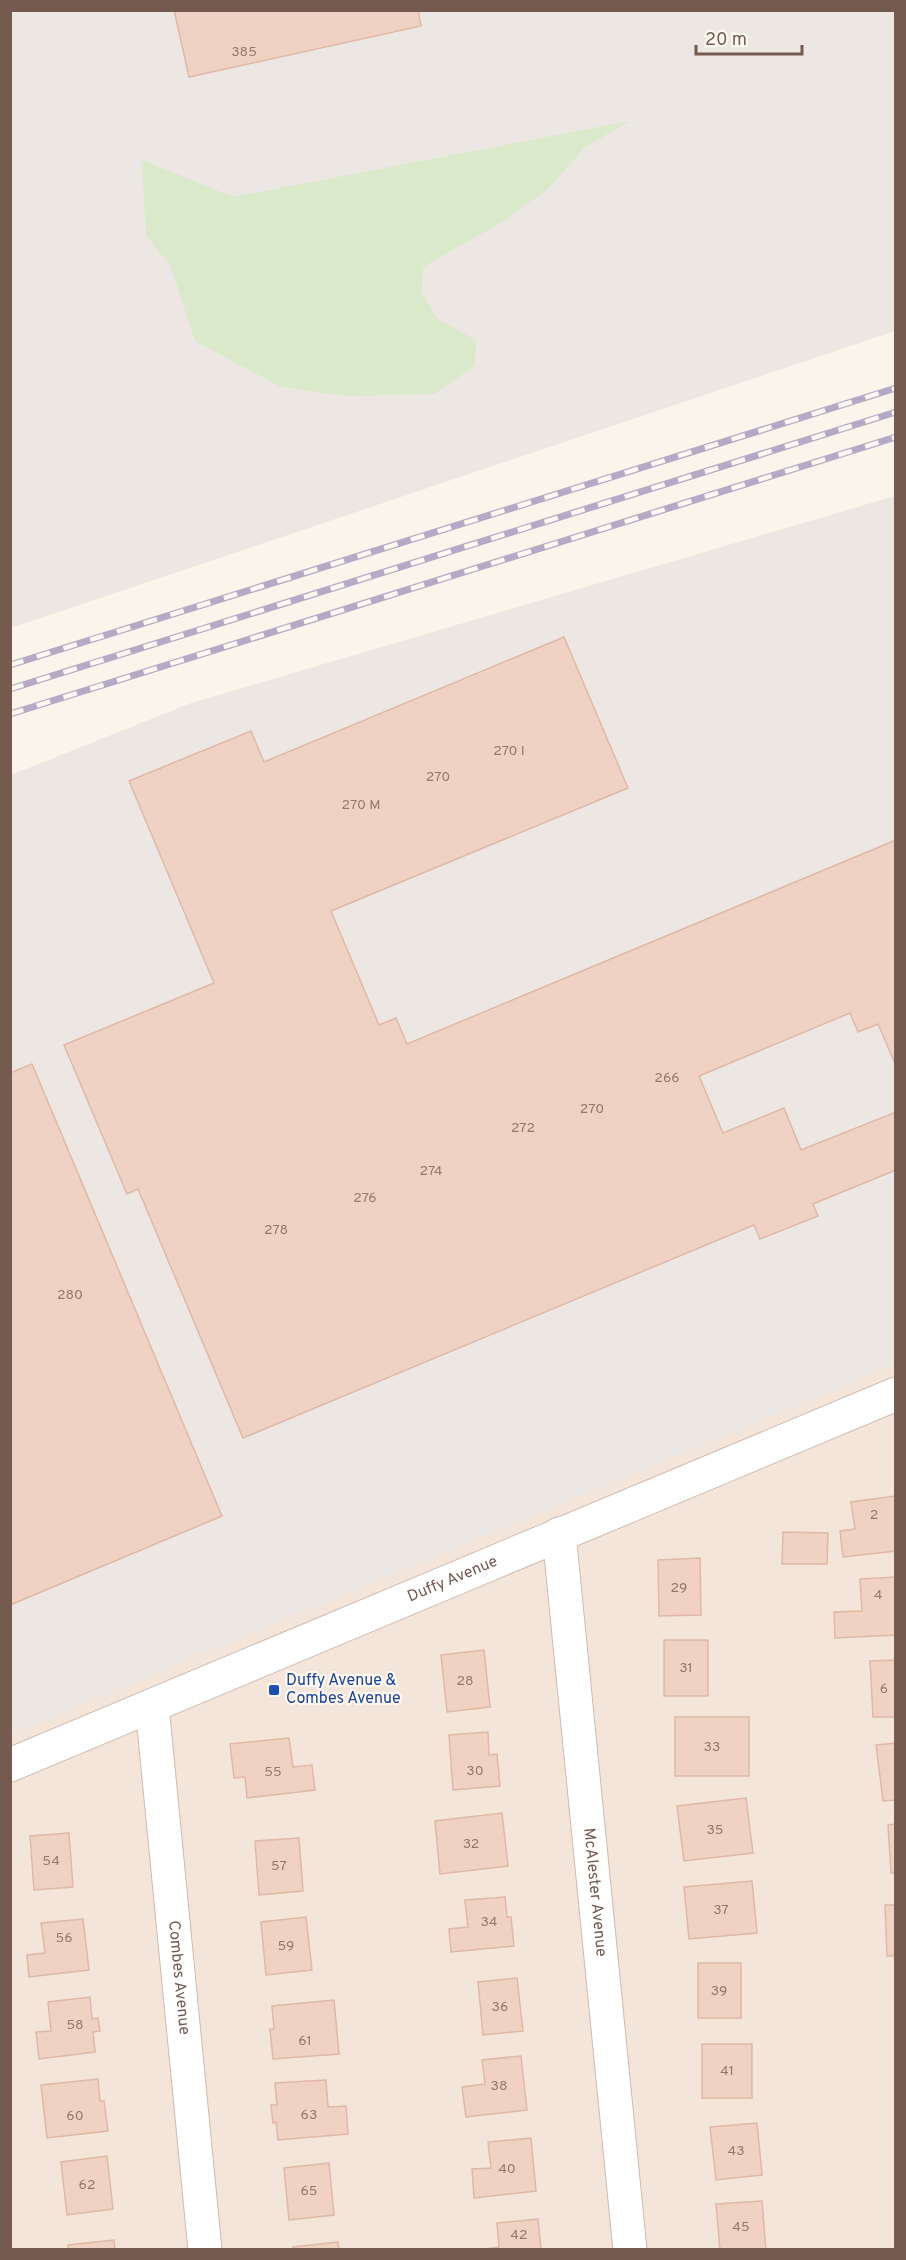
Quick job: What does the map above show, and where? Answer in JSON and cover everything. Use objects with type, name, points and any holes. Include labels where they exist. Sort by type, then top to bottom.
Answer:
[{"type":"street","name":"Duffy Avenue","points":[[10,1765],[896,1394]]},
{"type":"street","name":"McAlester Avenue","points":[[559,1534],[630,2250]]},
{"type":"street","name":"Combes Avenue","points":[[152,1706],[204,2250]]},
{"type":"shaded area","points":[[10,11],[895,11],[895,331],[11,628]]},
{"type":"shaded area","points":[[895,496],[895,1364],[11,1734],[11,775],[191,703]]},
{"type":"shaded area","points":[[895,1364],[895,2249],[11,2250],[11,1734]]},
{"type":"green space","points":[[630,121],[585,147],[548,189],[504,221],[423,267],[422,293],[437,318],[477,341],[474,366],[434,394],[346,396],[281,387],[195,341],[171,267],[146,235],[142,160],[233,197]]},
{"type":"building","points":[[174,10],[418,10],[421,26],[189,77]]},
{"type":"building","points":[[564,637],[628,788],[331,911],[379,1025],[396,1018],[407,1044],[896,840],[896,1066],[878,1024],[858,1032],[850,1013],[699,1076],[723,1133],[784,1108],[801,1150],[896,1112],[896,1170],[813,1204],[818,1216],[760,1239],[754,1225],[243,1438],[138,1189],[127,1194],[64,1045],[214,983],[129,781],[251,731],[264,762]]},
{"type":"building","points":[[32,1064],[222,1516],[10,1605],[10,1073]]},
{"type":"building","points":[[895,1496],[896,1551],[843,1557],[840,1531],[855,1529],[851,1502]]},
{"type":"building","points":[[783,1532],[828,1533],[827,1564],[782,1564]]},
{"type":"building","points":[[700,1558],[701,1615],[659,1616],[658,1560]]},
{"type":"building","points":[[896,1577],[896,1635],[835,1638],[834,1612],[862,1611],[860,1579]]},
{"type":"building","points":[[664,1640],[708,1640],[708,1696],[664,1696]]},
{"type":"building","points":[[484,1650],[490,1707],[447,1712],[441,1655]]},
{"type":"building","points":[[896,1660],[896,1717],[873,1717],[870,1661]]},
{"type":"building","points":[[675,1717],[749,1717],[749,1776],[675,1776]]},
{"type":"building","points":[[488,1732],[489,1755],[497,1754],[500,1786],[453,1790],[449,1735]]},
{"type":"building","points":[[289,1738],[293,1767],[312,1765],[315,1790],[247,1798],[245,1777],[234,1778],[230,1744]]},
{"type":"building","points":[[896,1743],[896,1800],[883,1801],[876,1745]]},
{"type":"building","points":[[746,1798],[753,1853],[684,1861],[677,1806]]},
{"type":"building","points":[[502,1813],[508,1866],[440,1874],[435,1821]]},
{"type":"building","points":[[896,1824],[896,1873],[891,1873],[888,1825]]},
{"type":"building","points":[[69,1833],[73,1887],[34,1890],[30,1836]]},
{"type":"building","points":[[299,1838],[303,1891],[259,1895],[255,1841]]},
{"type":"building","points":[[752,1881],[757,1933],[689,1939],[684,1887]]},
{"type":"building","points":[[505,1897],[507,1917],[511,1917],[514,1946],[451,1952],[449,1929],[468,1927],[465,1900]]},
{"type":"building","points":[[885,1905],[896,1905],[896,1956],[887,1956]]},
{"type":"building","points":[[306,1917],[312,1970],[266,1975],[261,1922]]},
{"type":"building","points":[[83,1919],[89,1970],[29,1977],[27,1955],[45,1953],[41,1923]]},
{"type":"building","points":[[698,1963],[741,1963],[741,2018],[698,2018]]},
{"type":"building","points":[[517,1978],[523,2031],[483,2035],[478,1982]]},
{"type":"building","points":[[90,1997],[92,2019],[98,2018],[100,2031],[93,2032],[95,2052],[39,2059],[36,2032],[51,2031],[48,2002]]},
{"type":"building","points":[[334,2000],[339,2054],[273,2059],[270,2029],[274,2029],[272,2006]]},
{"type":"building","points":[[702,2044],[752,2044],[752,2098],[702,2098]]},
{"type":"building","points":[[521,2056],[527,2110],[466,2117],[462,2087],[485,2084],[482,2060]]},
{"type":"building","points":[[98,2079],[100,2101],[104,2101],[108,2131],[47,2138],[41,2085]]},
{"type":"building","points":[[326,2080],[328,2107],[346,2106],[348,2134],[278,2140],[271,2105],[277,2105],[275,2083]]},
{"type":"building","points":[[757,2123],[762,2175],[716,2180],[710,2127]]},
{"type":"building","points":[[531,2138],[536,2191],[474,2198],[472,2169],[491,2168],[488,2142]]},
{"type":"building","points":[[107,2156],[113,2209],[67,2215],[61,2162]]},
{"type":"building","points":[[329,2163],[334,2215],[289,2220],[284,2168]]},
{"type":"building","points":[[762,2201],[766,2250],[720,2250],[716,2204]]},
{"type":"building","points":[[538,2219],[541,2250],[478,2250],[499,2247],[497,2223]]},
{"type":"building","points":[[114,2240],[115,2250],[68,2250],[68,2245]]},
{"type":"building","points":[[338,2242],[339,2250],[293,2250],[293,2247]]},
{"type":"railway","points":[[10,665],[896,388]]},
{"type":"railway","points":[[10,689],[896,412]]},
{"type":"railway","points":[[10,714],[896,437]]},
{"type":"place","name":"Duffy Avenue & Combes Avenue","points":[[274,1690]]}]
